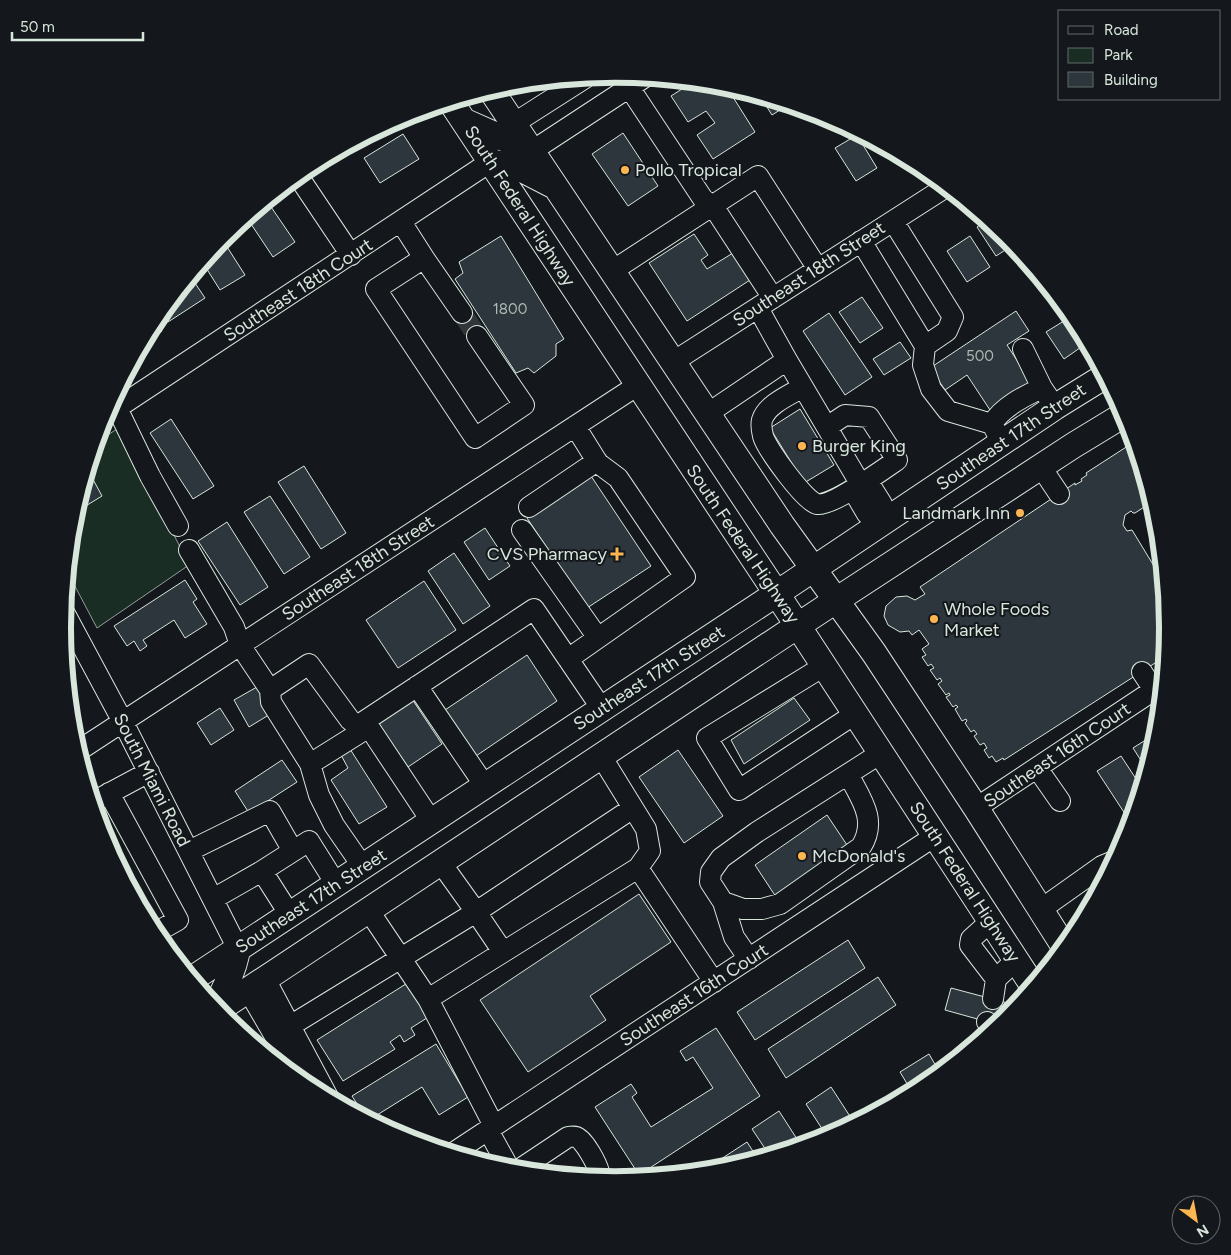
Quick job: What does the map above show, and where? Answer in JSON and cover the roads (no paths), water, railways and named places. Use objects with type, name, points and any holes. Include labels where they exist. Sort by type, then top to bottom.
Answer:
[{"type":"main road","points":[[496,97],[782,525],[874,654],[976,808],[1060,941]]},
{"type":"main road","points":[[458,112],[532,151]]},
{"type":"main road","name":"South Federal Highway","points":[[458,112],[798,626],[1029,981]]},
{"type":"main road","points":[[490,162],[515,166],[556,187]]},
{"type":"main road","name":"Southeast 17th Street","points":[[197,975],[882,523],[997,434],[1049,398],[1099,378]]},
{"type":"main road","points":[[225,1005],[441,864],[835,601],[1032,472],[1118,419]]},
{"type":"main road","points":[[997,434],[1032,472]]},
{"type":"main road","points":[[219,1000],[234,969],[238,949]]},
{"type":"street","points":[[532,151],[627,83]]},
{"type":"street","points":[[634,84],[703,199],[713,206],[766,303],[787,360],[860,485],[872,488],[882,504],[882,523]]},
{"type":"street","points":[[513,124],[575,85]]},
{"type":"street","name":"Southeast 18th Court","points":[[120,403],[401,222],[490,162]]},
{"type":"street","points":[[612,271],[758,176],[818,269]]},
{"type":"street","points":[[302,183],[350,255]]},
{"type":"street","name":"Southeast 18th Street","points":[[673,362],[940,191]]},
{"type":"street","points":[[893,221],[953,317],[948,331],[925,346]]},
{"type":"street","points":[[401,222],[462,313]]},
{"type":"street","points":[[861,241],[925,346],[923,365],[931,389],[948,411],[997,434]]},
{"type":"street","points":[[424,258],[376,289],[476,438],[524,405],[477,336]]},
{"type":"street","points":[[1023,349],[1049,398]]},
{"type":"street","points":[[708,414],[787,360]]},
{"type":"street","name":"Southeast 18th Street","points":[[85,747],[638,385]]},
{"type":"street","points":[[803,387],[769,408],[762,420],[763,436],[780,464],[808,500],[817,505],[826,503],[860,485],[898,460],[869,417],[845,415],[826,427]]},
{"type":"street","points":[[115,415],[178,526]]},
{"type":"street","points":[[568,659],[685,577],[618,478],[597,462],[575,426]]},
{"type":"street","points":[[529,507],[597,462]]},
{"type":"street","points":[[1032,472],[1058,494]]},
{"type":"street","points":[[522,530],[598,638]]},
{"type":"street","points":[[189,550],[234,626],[240,645],[270,690],[272,702],[310,764],[319,795],[334,825],[363,867]]},
{"type":"street","points":[[310,764],[417,686],[534,609],[602,709]]},
{"type":"street","name":"South Miami Road","points":[[71,625],[149,772],[238,949]]},
{"type":"street","points":[[270,690],[309,664],[350,720],[363,726],[432,822]]},
{"type":"street","points":[[824,666],[706,738],[739,790],[855,714]]},
{"type":"street","points":[[1142,672],[1156,686]]},
{"type":"street","points":[[417,686],[485,786]]},
{"type":"street","name":"Southeast 16th Court","points":[[976,808],[1156,688]]},
{"type":"street","points":[[749,959],[734,937],[723,902],[710,882],[711,872],[721,858],[757,832],[881,753]]},
{"type":"street","points":[[428,999],[638,868],[650,851],[646,829],[601,756]]},
{"type":"street","points":[[1037,768],[1060,801]]},
{"type":"street","points":[[149,772],[101,798],[178,920],[162,929]]},
{"type":"street","points":[[723,902],[742,908],[754,909],[780,904],[861,847],[867,838],[870,820],[848,774]]},
{"type":"street","points":[[290,1026],[476,912],[633,808]]},
{"type":"street","points":[[189,851],[270,811],[293,851]]},
{"type":"street","name":"Southeast 16th Court","points":[[460,1149],[935,836]]},
{"type":"street","points":[[213,899],[262,871],[309,840],[336,884]]},
{"type":"street","points":[[441,864],[503,952]]},
{"type":"street","points":[[1040,910],[1105,865]]},
{"type":"street","points":[[638,868],[714,982]]},
{"type":"street","points":[[262,871],[290,915]]},
{"type":"street","points":[[749,959],[743,919],[754,909]]},
{"type":"street","points":[[368,911],[428,999],[506,1160]]},
{"type":"street","points":[[991,921],[970,939],[970,946],[996,979]]},
{"type":"street","points":[[992,999],[996,979],[1016,960]]},
{"type":"street","points":[[256,984],[290,1026],[322,1086]]},
{"type":"street","points":[[256,984],[294,1066]]},
{"type":"street","points":[[521,1163],[568,1137],[576,1136],[581,1140],[597,1164],[599,1172]]},
{"type":"tunnel","points":[[462,313],[477,336]]},
{"type":"place","name":"Pollo Tropical","points":[[625,170]]},
{"type":"place","name":"Burger King","points":[[802,446]]},
{"type":"place","name":"Landmark Inn","points":[[1020,513]]},
{"type":"place","name":"CVS Pharmacy","points":[[617,554]]},
{"type":"place","name":"Whole Foods Market","points":[[934,619]]},
{"type":"place","name":"McDonald's","points":[[802,856]]}]
